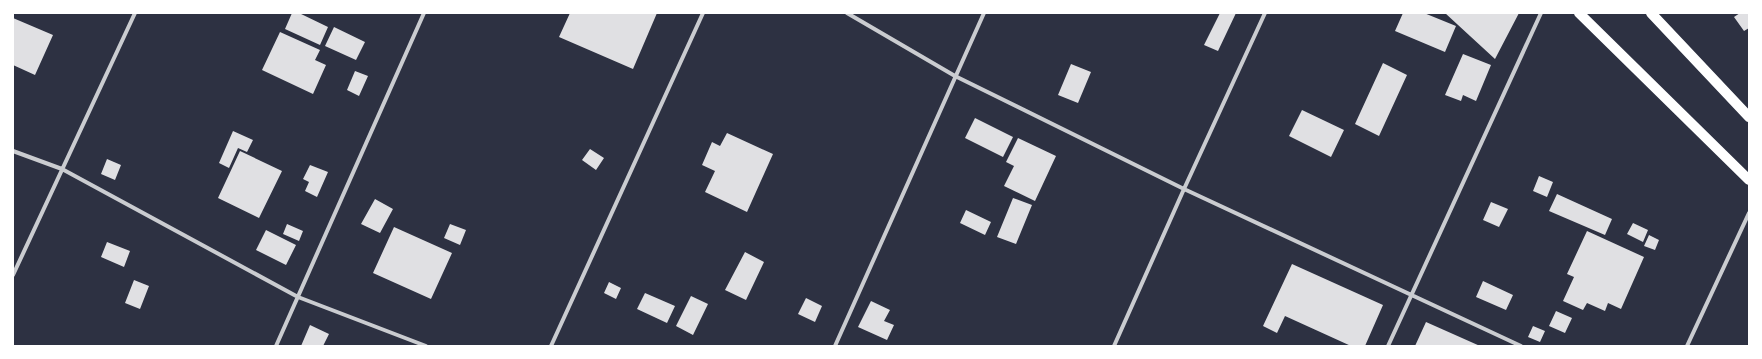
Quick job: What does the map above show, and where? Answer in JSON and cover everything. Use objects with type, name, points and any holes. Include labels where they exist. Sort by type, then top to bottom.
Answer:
[{"type":"main road","points":[[1579,13],[1749,180]]},
{"type":"main road","points":[[1651,13],[1749,117]]},
{"type":"street","points":[[13,275],[135,13]]},
{"type":"street","points":[[276,346],[424,13]]},
{"type":"street","points":[[551,346],[703,13]]},
{"type":"street","points":[[847,13],[955,76],[1184,189],[1521,346]]},
{"type":"street","points":[[835,346],[984,13]]},
{"type":"street","points":[[1114,346],[1265,13]]},
{"type":"street","points":[[1388,346],[1541,13]]},
{"type":"street","points":[[13,151],[62,169],[298,297],[426,346]]},
{"type":"street","points":[[1687,346],[1749,213]]},
{"type":"building","points":[[292,13],[299,13],[328,27],[320,45],[285,29]]},
{"type":"building","points":[[570,13],[657,13],[633,69],[559,37]]},
{"type":"building","points":[[1220,13],[1236,13],[1218,51],[1204,45]]},
{"type":"building","points":[[1403,13],[1424,13],[1456,26],[1445,52],[1395,31]]},
{"type":"building","points":[[1445,13],[1519,13],[1495,59]]},
{"type":"building","points":[[1740,13],[1749,13],[1749,28],[1744,31],[1734,17]]},
{"type":"building","points":[[13,18],[53,35],[35,75],[13,65]]},
{"type":"building","points":[[334,27],[365,42],[356,60],[325,46]]},
{"type":"building","points":[[280,32],[320,50],[315,60],[326,65],[313,94],[262,70]]},
{"type":"building","points":[[1463,54],[1491,65],[1476,101],[1463,95],[1461,101],[1445,95]]},
{"type":"building","points":[[1383,63],[1407,75],[1379,136],[1355,124]]},
{"type":"building","points":[[1071,64],[1091,72],[1078,103],[1058,95]]},
{"type":"building","points":[[355,71],[368,76],[359,96],[347,90]]},
{"type":"building","points":[[1302,110],[1344,130],[1331,157],[1289,136]]},
{"type":"building","points":[[975,118],[1013,137],[1003,157],[965,138]]},
{"type":"building","points":[[233,131],[253,140],[247,152],[238,148],[229,168],[219,163]]},
{"type":"building","points":[[727,133],[773,154],[747,212],[705,192],[715,171],[702,165],[712,142],[720,146]]},
{"type":"building","points":[[1018,138],[1056,156],[1035,201],[1004,186],[1014,166],[1006,162]]},
{"type":"building","points":[[590,149],[604,158],[596,170],[582,160]]},
{"type":"building","points":[[240,151],[282,171],[259,218],[218,198]]},
{"type":"building","points":[[107,159],[121,165],[115,180],[101,174]]},
{"type":"building","points":[[310,165],[328,172],[317,197],[305,191],[309,182],[303,179]]},
{"type":"building","points":[[1539,176],[1553,182],[1547,197],[1533,191]]},
{"type":"building","points":[[1557,194],[1612,219],[1605,235],[1549,211]]},
{"type":"building","points":[[1013,198],[1032,205],[1016,244],[997,237]]},
{"type":"building","points":[[375,199],[393,209],[380,233],[361,224]]},
{"type":"building","points":[[1491,202],[1508,209],[1499,227],[1483,220]]},
{"type":"building","points":[[966,210],[991,222],[985,235],[960,223]]},
{"type":"building","points":[[1633,223],[1648,230],[1643,242],[1627,234]]},
{"type":"building","points":[[287,224],[303,231],[299,241],[283,234]]},
{"type":"building","points":[[450,224],[466,230],[460,245],[444,238]]},
{"type":"building","points":[[394,227],[452,253],[431,299],[373,273]]},
{"type":"building","points":[[266,230],[296,245],[286,265],[256,250]]},
{"type":"building","points":[[1587,231],[1644,257],[1621,309],[1608,303],[1605,311],[1587,303],[1583,310],[1563,301],[1574,277],[1567,274]]},
{"type":"building","points":[[1649,235],[1659,240],[1655,250],[1644,246]]},
{"type":"building","points":[[107,242],[130,251],[124,267],[101,257]]},
{"type":"building","points":[[745,252],[764,262],[746,300],[725,290]]},
{"type":"building","points":[[1292,264],[1383,305],[1365,346],[1351,346],[1285,316],[1277,333],[1263,326]]},
{"type":"building","points":[[134,280],[149,286],[140,309],[125,303]]},
{"type":"building","points":[[1483,281],[1513,295],[1506,310],[1476,297]]},
{"type":"building","points":[[609,282],[621,288],[616,299],[604,293]]},
{"type":"building","points":[[645,293],[675,306],[667,323],[637,309]]},
{"type":"building","points":[[691,296],[708,304],[693,335],[676,326]]},
{"type":"building","points":[[806,298],[822,306],[815,322],[798,314]]},
{"type":"building","points":[[871,301],[890,310],[884,321],[894,325],[887,340],[858,327]]},
{"type":"building","points":[[1556,311],[1572,318],[1565,333],[1549,326]]},
{"type":"building","points":[[1426,322],[1480,346],[1415,346]]},
{"type":"building","points":[[310,325],[329,334],[323,346],[301,346]]},
{"type":"building","points":[[1533,326],[1545,331],[1540,342],[1528,337]]}]
